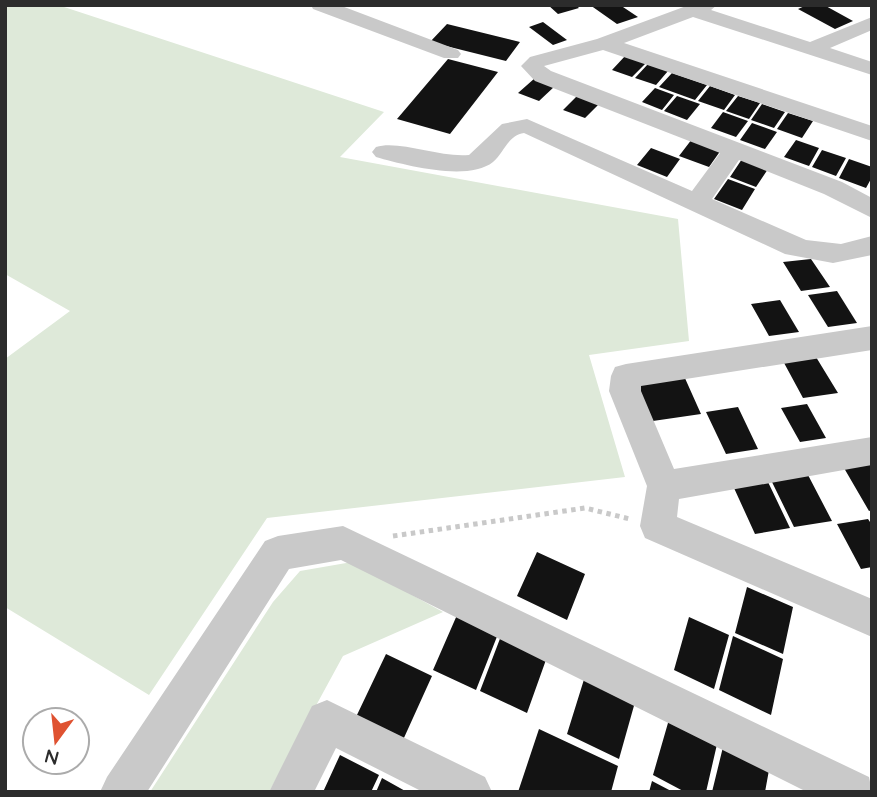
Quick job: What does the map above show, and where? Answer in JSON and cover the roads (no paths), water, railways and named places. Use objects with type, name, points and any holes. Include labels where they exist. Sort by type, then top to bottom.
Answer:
[{"type":"street","points":[[320,5],[451,54]]},
{"type":"street","points":[[872,68],[811,49],[701,8],[604,43],[537,61],[532,66],[543,76],[833,188],[872,209]]},
{"type":"street","points":[[811,49],[872,23]]},
{"type":"street","points":[[604,43],[872,135]]},
{"type":"street","points":[[384,152],[467,163],[480,160],[506,130],[514,126],[527,126],[794,247],[822,255],[843,255],[872,245]]},
{"type":"street","points":[[696,203],[734,150]]},
{"type":"street","points":[[872,338],[626,376],[625,391],[664,486],[658,526],[872,618]]},
{"type":"street","points":[[664,486],[872,451]]},
{"type":"street","points":[[122,792],[278,553],[343,543],[854,792]]},
{"type":"street","points":[[832,601],[872,594]]},
{"type":"street","points":[[291,792],[327,721],[470,792]]}]
